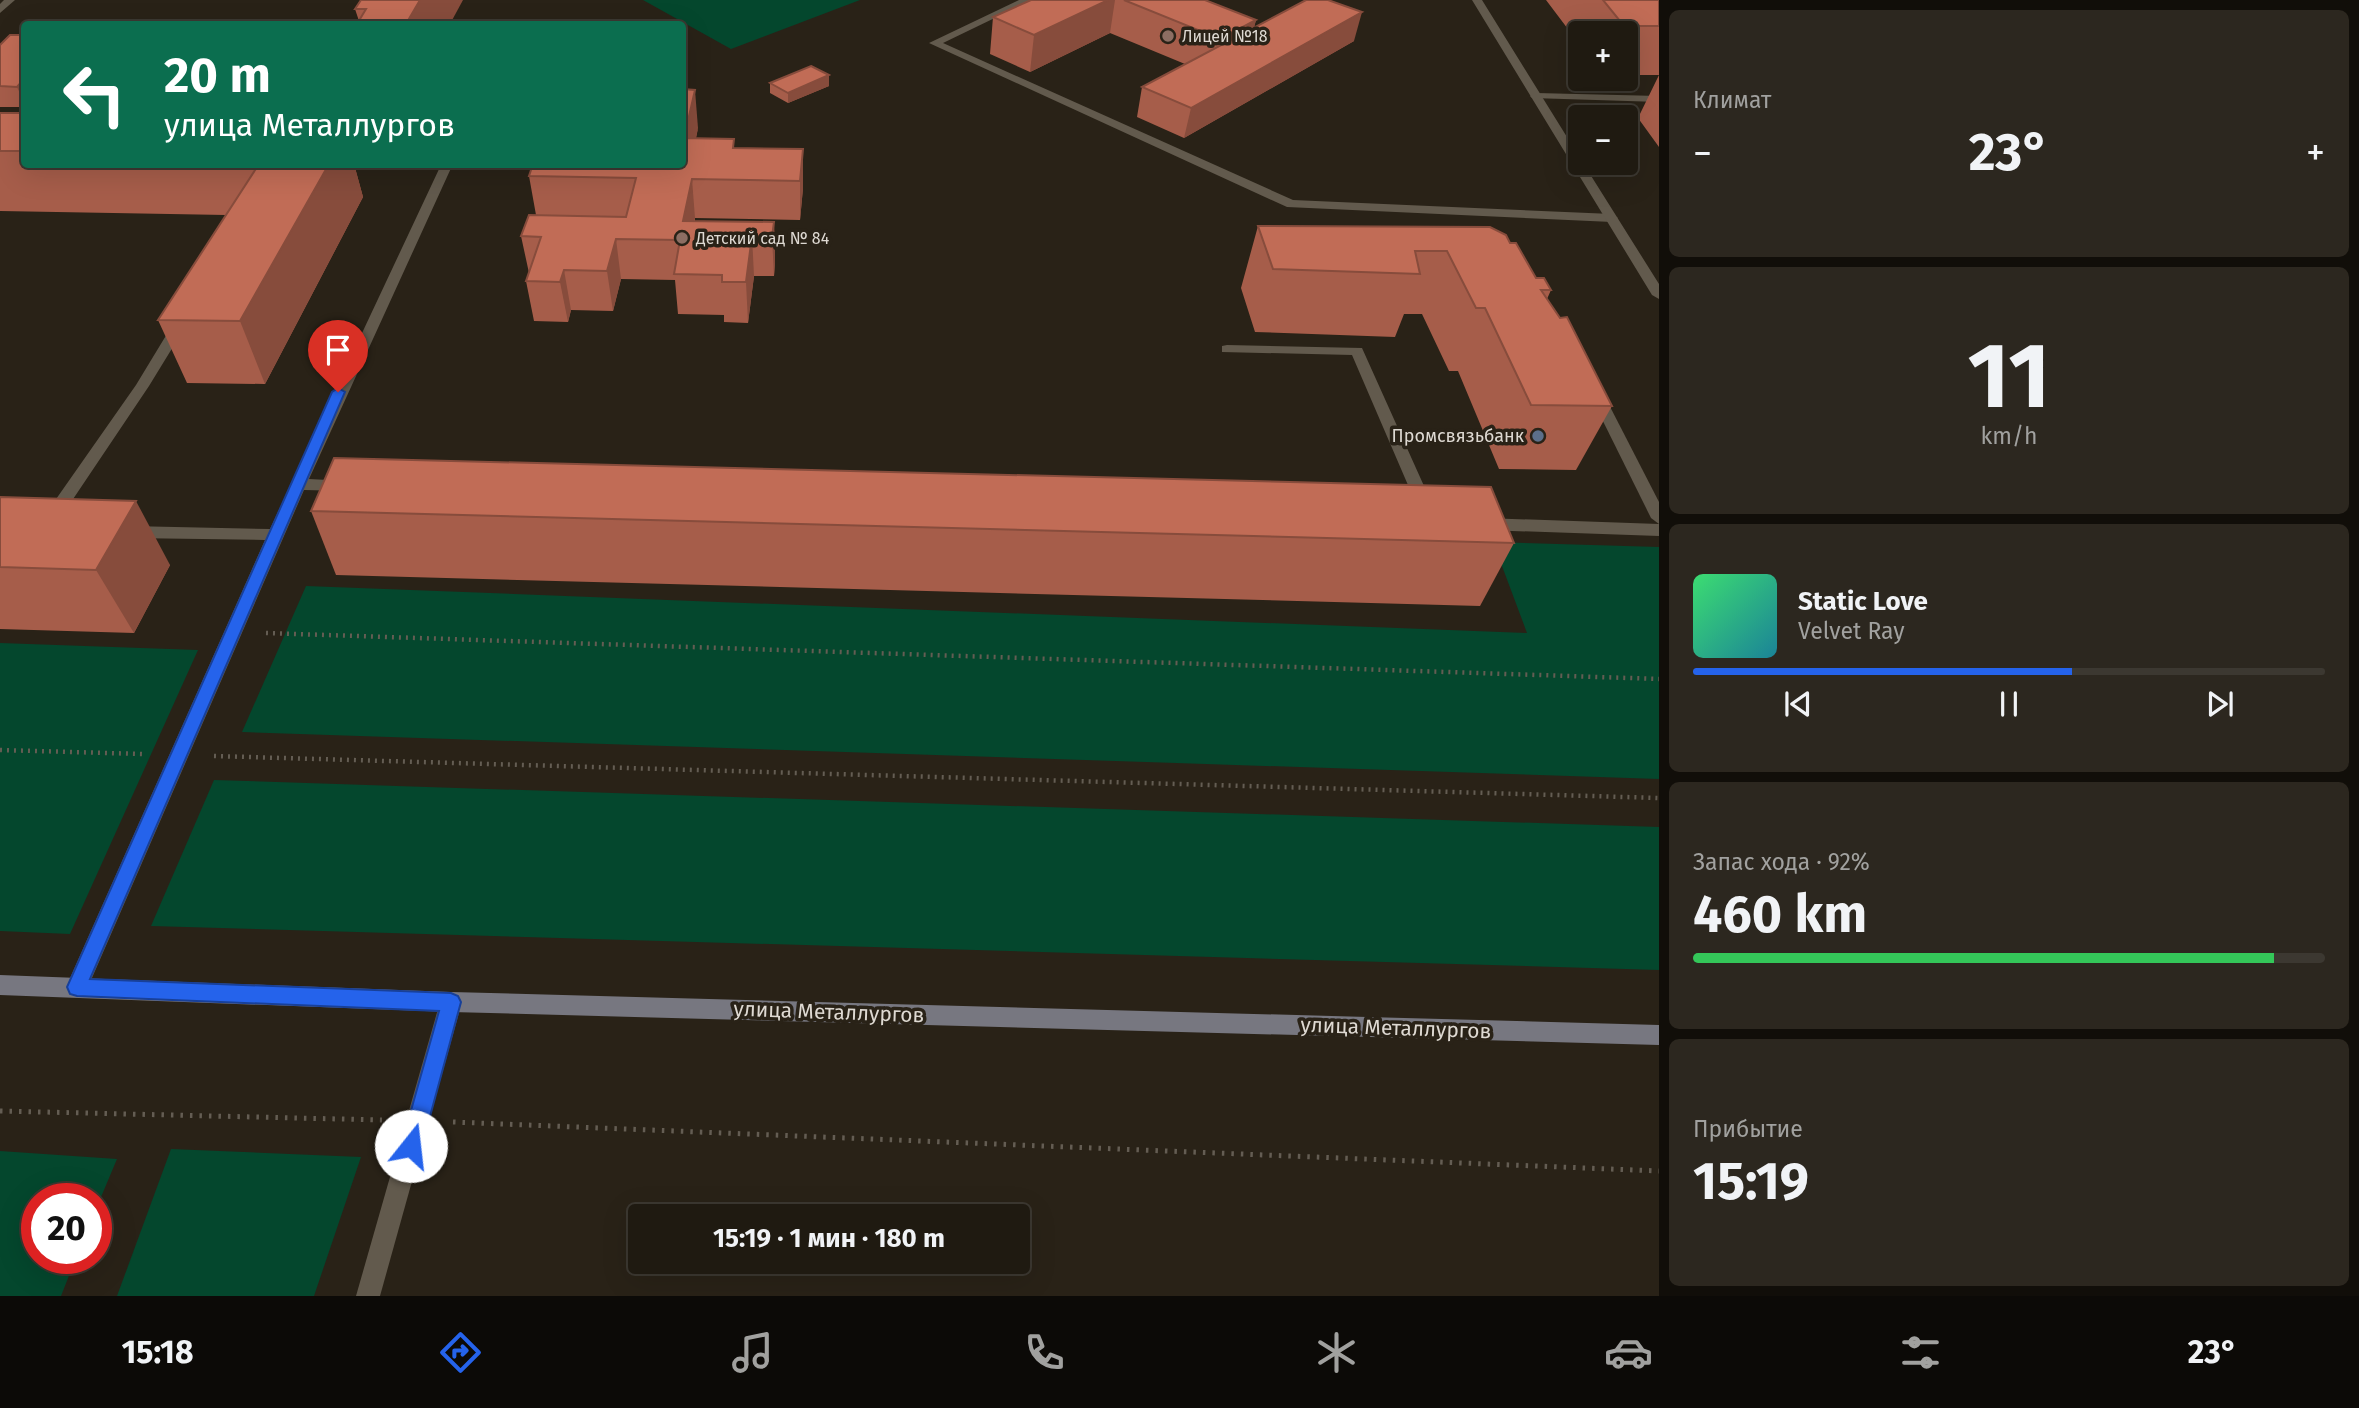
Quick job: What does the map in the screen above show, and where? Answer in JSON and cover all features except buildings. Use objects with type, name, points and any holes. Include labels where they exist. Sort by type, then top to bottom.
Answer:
[{"type":"main road","name":"улица Металлургов","points":[[0,985],[451,1002],[1659,1035]]},
{"type":"street","points":[[0,10],[10,0]]},
{"type":"street","points":[[1027,0],[933,43],[1291,204],[1612,218]]},
{"type":"street","points":[[1476,0],[1659,295]]},
{"type":"street","points":[[1536,96],[1659,99]]},
{"type":"street","points":[[77,987],[230,632],[338,392],[445,168]]},
{"type":"street","points":[[57,531],[44,531],[142,386],[186,315]]},
{"type":"street","points":[[1227,349],[1357,351],[1432,522],[1419,522]]},
{"type":"street","points":[[1591,382],[1659,518]]},
{"type":"street","points":[[298,484],[367,486]]},
{"type":"street","points":[[1472,523],[1659,530]]},
{"type":"street","points":[[112,532],[275,535]]},
{"type":"street","points":[[368,1296],[451,1002]]},
{"type":"path","points":[[230,632],[1659,679]]},
{"type":"path","points":[[0,750],[1659,798]]},
{"type":"path","points":[[0,1111],[418,1121],[1659,1171]]},
{"type":"green space","points":[[643,0],[860,0],[731,49],[686,24],[686,21],[681,21]]},
{"type":"green space","points":[[1493,542],[1659,547],[1659,779],[242,732],[306,586],[1527,633]]},
{"type":"green space","points":[[0,643],[198,650],[70,934],[0,931]]},
{"type":"green space","points":[[214,780],[1659,827],[1659,970],[151,926]]},
{"type":"green space","points":[[171,1149],[361,1157],[314,1296],[117,1296]]},
{"type":"green space","points":[[0,1151],[117,1159],[107,1183],[21,1183],[21,1274],[70,1274],[61,1296],[0,1296]]},
{"type":"place","name":"Лицей №18","points":[[1168,36]]},
{"type":"place","name":"Детский сад № 84","points":[[682,238]]},
{"type":"place","name":"Промсвязьбанк","points":[[1538,436]]},
{"type":"route","points":[[338,392],[230,632],[77,987],[451,1002],[411,1146]]}]
